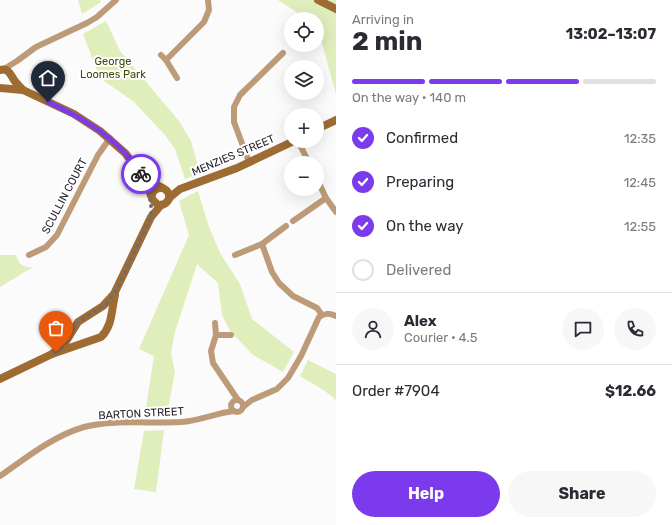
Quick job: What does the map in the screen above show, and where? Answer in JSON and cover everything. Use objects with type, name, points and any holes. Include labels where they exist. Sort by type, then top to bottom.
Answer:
[{"type":"street","points":[[2,70],[44,42],[92,20],[116,0]]},
{"type":"street","points":[[166,60],[204,22],[209,10],[208,0]]},
{"type":"street","points":[[318,0],[336,9]]},
{"type":"street","points":[[249,162],[234,122],[234,107],[240,95],[283,53]]},
{"type":"street","points":[[161,55],[166,60],[177,78]]},
{"type":"street","points":[[2,88],[11,83],[17,61]]},
{"type":"street","points":[[2,70],[7,70],[23,90]]},
{"type":"street","points":[[2,88],[23,90],[74,114],[110,138],[125,153],[146,180],[155,204],[161,205]]},
{"type":"street","points":[[324,126],[336,120]]},
{"type":"street","name":"SCULLIN COURT","points":[[29,255],[46,247],[54,240],[98,154],[110,138]]},
{"type":"street","name":"MENZIES STREET","points":[[165,192],[180,189],[249,162],[284,146]]},
{"type":"street","points":[[146,180],[165,192]]},
{"type":"street","points":[[151,217],[152,198],[155,189],[165,192]]},
{"type":"street","points":[[52,354],[65,343],[78,322],[106,304],[116,291],[151,217],[161,205],[166,203],[165,192]]},
{"type":"street","points":[[324,194],[336,212]]},
{"type":"street","points":[[293,221],[326,198]]},
{"type":"street","points":[[234,255],[262,244],[286,226]]},
{"type":"street","points":[[262,244],[272,272],[279,283],[293,296],[317,308],[322,315],[329,313],[336,316]]},
{"type":"street","points":[[0,379],[52,354],[95,340],[104,334],[111,322],[116,291]]},
{"type":"street","name":"BARTON STREET","points":[[0,476],[54,440],[83,428],[104,424],[182,422],[207,417],[222,412],[237,403],[252,400],[277,389],[288,378],[317,321],[322,315]]},
{"type":"street","points":[[215,323],[216,335],[212,345],[211,357],[216,367],[228,383],[237,403],[232,408],[234,411]]},
{"type":"street","points":[[216,335],[231,335]]},
{"type":"street","name":"BARTON STREET","points":[[222,412],[240,411],[237,403]]},
{"type":"green space","points":[[78,0],[100,0],[101,2],[82,14]]},
{"type":"green space","points":[[278,0],[336,0],[336,94],[324,50],[324,12],[296,12]]},
{"type":"green space","name":"George Loomes Park","points":[[106,21],[120,51],[179,121],[191,141],[200,173],[185,179],[175,149],[165,135],[134,102],[100,78],[83,34]]},
{"type":"green space","points":[[198,191],[208,224],[220,253],[240,284],[252,319],[294,352],[283,372],[253,355],[230,331],[222,315],[218,283],[197,264],[175,332],[171,353],[175,372],[167,414],[145,414],[154,356],[139,349],[189,235],[179,201]]},
{"type":"green space","points":[[0,255],[16,255],[18,261],[22,265],[33,267],[0,287]]},
{"type":"green space","points":[[308,360],[336,374],[336,400],[325,391],[300,376]]},
{"type":"green space","points":[[164,430],[156,492],[134,489],[144,431]]},
{"type":"way so far","points":[[56,352],[65,343],[78,322],[106,304],[116,291],[151,217],[152,199],[146,180],[141,174]]},
{"type":"route","points":[[48,102],[74,114],[110,138],[125,153],[141,174]]}]
